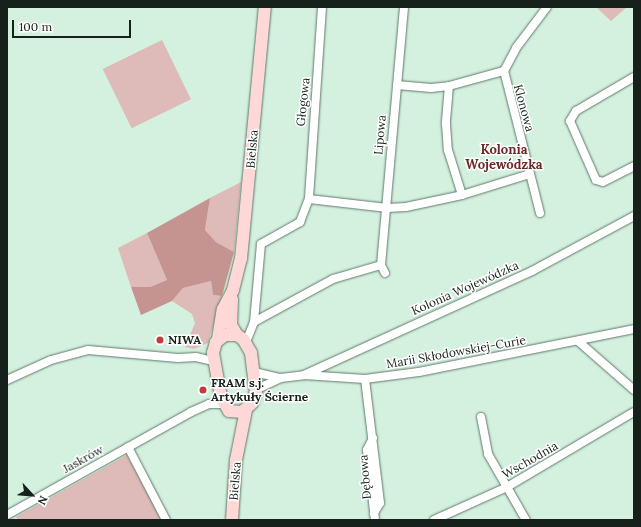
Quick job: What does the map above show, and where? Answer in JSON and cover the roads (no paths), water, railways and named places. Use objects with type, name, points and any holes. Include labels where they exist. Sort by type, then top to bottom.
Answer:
[{"type":"main road","name":"Bielska","points":[[232,520],[239,442],[246,410],[252,403],[256,389],[250,350],[241,338],[230,317],[233,290],[241,260],[265,7]]},
{"type":"main road","name":"Bielska","points":[[233,290],[223,309],[215,349],[224,402],[239,442]]},
{"type":"main road","points":[[215,349],[225,335],[241,338]]},
{"type":"main road","points":[[224,402],[246,410]]},
{"type":"street","name":"Głogowa","points":[[254,322],[261,244],[300,222],[309,199],[322,7]]},
{"type":"street","name":"Lipowa","points":[[381,265],[404,7]]},
{"type":"street","name":"Klonowa","points":[[540,213],[504,71],[516,48],[547,7]]},
{"type":"street","name":"Klonowa","points":[[397,85],[431,88],[449,86],[504,71]]},
{"type":"street","points":[[634,77],[576,111],[570,121],[596,180],[603,182],[634,166]]},
{"type":"street","points":[[449,86],[446,124],[448,150],[462,195]]},
{"type":"street","points":[[309,199],[387,208],[406,207],[462,195],[530,174]]},
{"type":"street","name":"Kolonia Wojewódzka","points":[[304,375],[532,271],[634,216]]},
{"type":"street","points":[[241,338],[254,322],[333,278],[381,265],[385,273]]},
{"type":"street","name":"Marii Skłodowskiej-Curie","points":[[256,389],[280,378],[304,375],[365,379],[461,364],[634,329]]},
{"type":"street","points":[[578,341],[634,390]]},
{"type":"street","points":[[7,380],[50,360],[88,350],[178,358],[196,357],[215,349]]},
{"type":"street","name":"Marii Skłodowskiej-Curie","points":[[254,372],[280,378]]},
{"type":"street","name":"Dębowa","points":[[365,379],[380,503],[374,517]]},
{"type":"street","name":"Jaskrów","points":[[7,515],[128,447],[209,404],[224,402]]},
{"type":"street","name":"Wschodnia","points":[[434,520],[507,487],[634,412]]},
{"type":"street","points":[[481,417],[488,454],[526,520]]},
{"type":"street","points":[[128,447],[166,520]]},
{"type":"place","name":"NIWA","points":[[160,340]]},
{"type":"place","name":"FRAM s.j. Artykuły Ścierne","points":[[203,390]]},
{"type":"district","name":"Kolonia Wojewódzka","points":[[504,158]]}]
